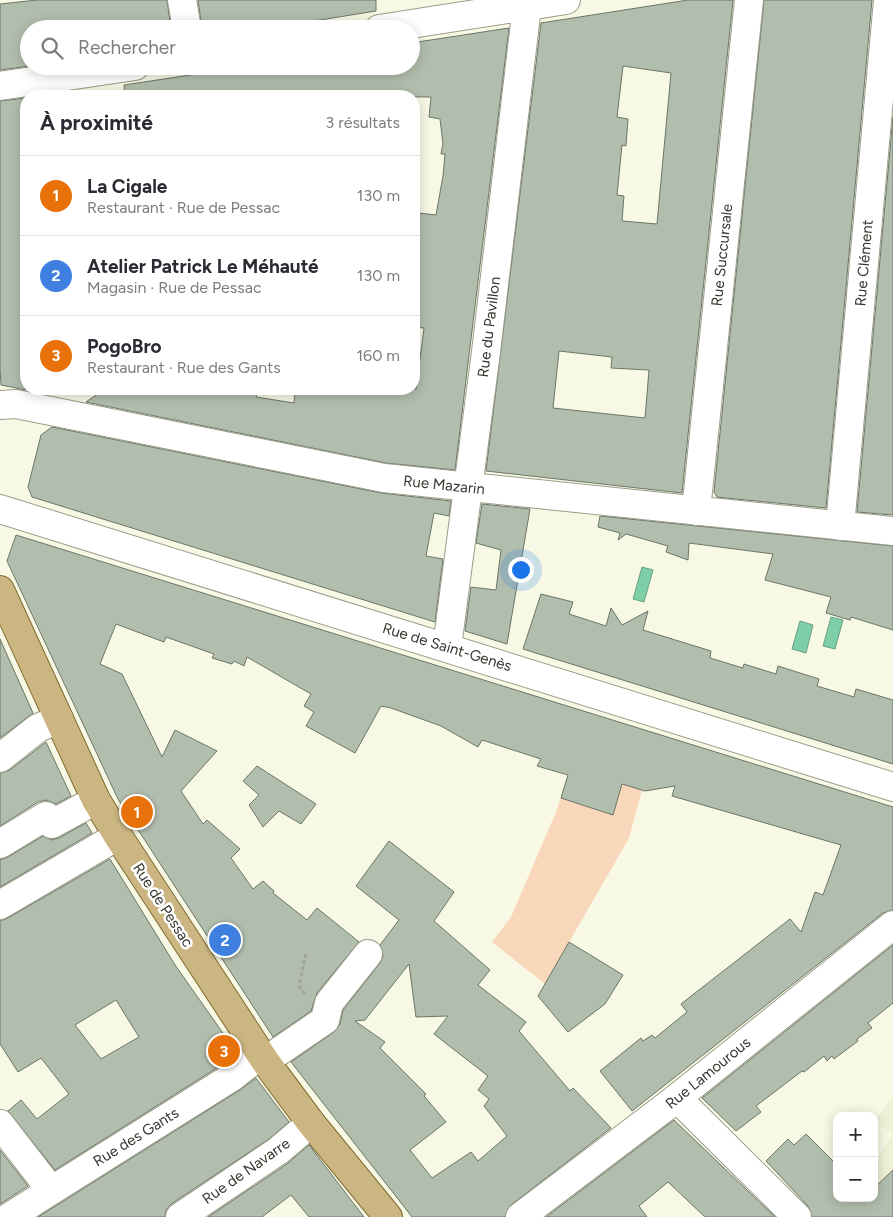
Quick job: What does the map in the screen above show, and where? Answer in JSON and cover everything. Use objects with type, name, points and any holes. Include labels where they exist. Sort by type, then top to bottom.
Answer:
[{"type":"main road","name":"Rue de Pessac","points":[[0,590],[96,800],[118,836],[263,1058],[311,1123],[388,1217]]},
{"type":"street","points":[[182,0],[185,20]]},
{"type":"street","points":[[414,20],[461,8],[527,6],[566,0]]},
{"type":"street","name":"Rue Succursale","points":[[696,511],[749,0]]},
{"type":"street","name":"Rue Clément","points":[[840,526],[888,0]]},
{"type":"street","name":"Rue du Pavillon","points":[[447,647],[527,6]]},
{"type":"street","points":[[0,86],[74,75]]},
{"type":"street","name":"Rue Mazarin","points":[[0,405],[16,404],[384,478],[893,531]]},
{"type":"street","name":"Rue de Saint-Genès","points":[[0,509],[893,787]]},
{"type":"street","points":[[0,758],[38,728],[59,719]]},
{"type":"street","points":[[0,844],[46,816],[52,824],[96,800]]},
{"type":"street","points":[[0,905],[118,836]]},
{"type":"street","name":"Rue Lamourous","points":[[520,1217],[677,1098],[893,925]]},
{"type":"street","name":"Rue des Gants","points":[[9,1217],[325,1020],[329,1003],[368,954]]},
{"type":"street","points":[[677,1098],[797,1217]]},
{"type":"street","name":"Rue de Navarre","points":[[180,1217],[278,1151],[311,1123]]},
{"type":"street","points":[[0,1124],[51,1190]]},
{"type":"shaded area","points":[[642,567],[653,570],[644,602],[633,599]]},
{"type":"shaded area","points":[[831,617],[843,620],[835,649],[823,646]]},
{"type":"shaded area","points":[[800,621],[813,625],[806,653],[792,649]]},
{"type":"shaded area","points":[[583,748],[642,790],[629,838],[545,984],[492,942],[511,917],[556,812],[568,775]]},
{"type":"shaded area","points":[[893,1097],[893,1134],[878,1124],[878,1116]]},
{"type":"shaded area","points":[[893,1134],[893,1217],[825,1217],[864,1202],[878,1202],[878,1155]]},
{"type":"building","points":[[37,0],[167,0],[170,20],[20,20],[20,67],[0,70],[0,4]]},
{"type":"building","points":[[198,0],[376,0],[376,11],[320,20],[201,20]]},
{"type":"building","points":[[688,0],[733,0],[682,493],[486,471],[541,23]],"holes":[[[623,66],[671,73],[657,224],[622,221],[624,196],[617,195],[622,145],[626,146],[628,119],[617,117]],[[559,351],[612,357],[611,368],[649,370],[645,418],[553,408]]]},
{"type":"building","points":[[764,0],[872,0],[826,508],[717,497],[714,492]]},
{"type":"building","points":[[509,28],[455,470],[386,463],[86,402],[96,395],[256,395],[256,397],[294,403],[295,395],[420,395],[420,358],[424,328],[420,328],[420,213],[436,215],[445,154],[441,154],[443,144],[440,119],[429,117],[431,97],[420,97],[420,90],[124,90],[124,85],[190,75],[420,75],[420,42]]},
{"type":"building","points":[[20,99],[20,389],[1,385],[0,101]]},
{"type":"building","points":[[893,117],[893,515],[857,512]]},
{"type":"building","points":[[52,427],[381,493],[451,501],[449,516],[434,513],[426,556],[443,559],[435,622],[32,497],[28,487],[41,435]]},
{"type":"building","points":[[482,504],[530,509],[507,644],[465,631],[471,587],[496,590],[501,550],[476,543]]},
{"type":"building","points":[[600,516],[893,546],[893,630],[851,617],[850,620],[826,613],[831,597],[765,580],[773,554],[689,543],[688,560],[666,552],[668,546],[626,534],[618,540],[620,533],[598,527]]},
{"type":"building","points":[[16,535],[893,807],[893,910],[883,913],[632,1111],[600,1071],[641,1038],[643,1041],[652,1035],[655,1038],[687,1012],[681,1004],[790,919],[801,932],[815,892],[823,895],[841,845],[672,796],[675,786],[645,791],[622,784],[613,815],[561,798],[568,775],[537,766],[541,759],[482,740],[478,747],[441,726],[381,706],[355,753],[306,726],[314,712],[304,706],[311,694],[247,657],[244,666],[234,661],[232,664],[212,658],[214,654],[166,637],[164,642],[116,624],[100,664],[122,674],[162,757],[175,730],[217,751],[181,791],[203,824],[207,820],[240,849],[231,858],[253,889],[263,881],[274,891],[273,893],[307,920],[317,908],[359,942],[317,993],[311,1011],[273,1037],[118,799],[7,561]]},
{"type":"building","points":[[541,594],[573,602],[569,614],[606,626],[611,608],[622,625],[648,611],[643,630],[711,651],[710,658],[743,668],[744,664],[776,674],[778,666],[819,679],[817,686],[854,697],[856,689],[893,700],[893,764],[523,649]]},
{"type":"building","points":[[0,639],[33,713],[0,738]]},
{"type":"building","points":[[46,742],[71,796],[56,804],[46,800],[38,802],[0,826],[0,773],[10,770]]},
{"type":"building","points":[[257,766],[316,804],[301,824],[279,811],[263,827],[249,805],[259,795],[243,781]]},
{"type":"building","points":[[86,823],[92,833],[0,887],[0,860],[43,836],[52,840],[59,838]]},
{"type":"building","points":[[389,841],[454,892],[434,921],[490,970],[478,985],[526,1022],[519,1031],[570,1091],[573,1088],[611,1128],[511,1205],[505,1217],[412,1217],[291,1062],[334,1032],[340,1024],[343,1010],[380,963],[383,956],[380,945],[399,920],[356,886]],"holes":[[[409,964],[416,1017],[448,1016],[434,1034],[488,1076],[478,1090],[489,1099],[484,1106],[507,1136],[478,1161],[471,1152],[432,1178],[410,1150],[446,1122],[424,1096],[426,1094],[380,1048],[385,1042],[355,1021],[365,1020]]]},
{"type":"building","points":[[110,859],[175,965],[237,1053],[223,1064],[55,1170],[8,1111],[21,1100],[37,1119],[69,1094],[41,1058],[18,1072],[0,1044],[0,921]],"holes":[[[116,1000],[139,1037],[101,1059],[75,1025]]]},
{"type":"building","points":[[569,942],[623,975],[605,1004],[568,1032],[538,996]]},
{"type":"building","points":[[893,945],[893,1003],[868,1023],[872,1028],[857,1039],[858,1041],[834,1059],[832,1056],[827,1061],[824,1056],[804,1072],[802,1071],[756,1106],[761,1112],[736,1131],[702,1098]]},
{"type":"building","points":[[256,1078],[289,1122],[269,1139],[171,1204],[166,1210],[165,1217],[38,1217],[240,1090]]},
{"type":"building","points":[[674,1120],[775,1217],[705,1217],[668,1182],[639,1206],[647,1217],[546,1217]]},
{"type":"building","points":[[806,1134],[833,1161],[833,1202],[878,1202],[878,1184],[893,1170],[893,1217],[812,1217],[808,1206],[766,1161],[788,1139],[794,1145]]},
{"type":"building","points":[[309,1145],[364,1217],[309,1217],[291,1195],[262,1217],[208,1217],[287,1164]]},
{"type":"building","points":[[0,1150],[28,1186],[0,1204]]},
{"type":"place","name":"La Cigale","points":[[137,812]]},
{"type":"place","name":"Atelier Patrick Le Méhauté","points":[[225,940]]},
{"type":"place","name":"PogoBro","points":[[224,1051]]}]
